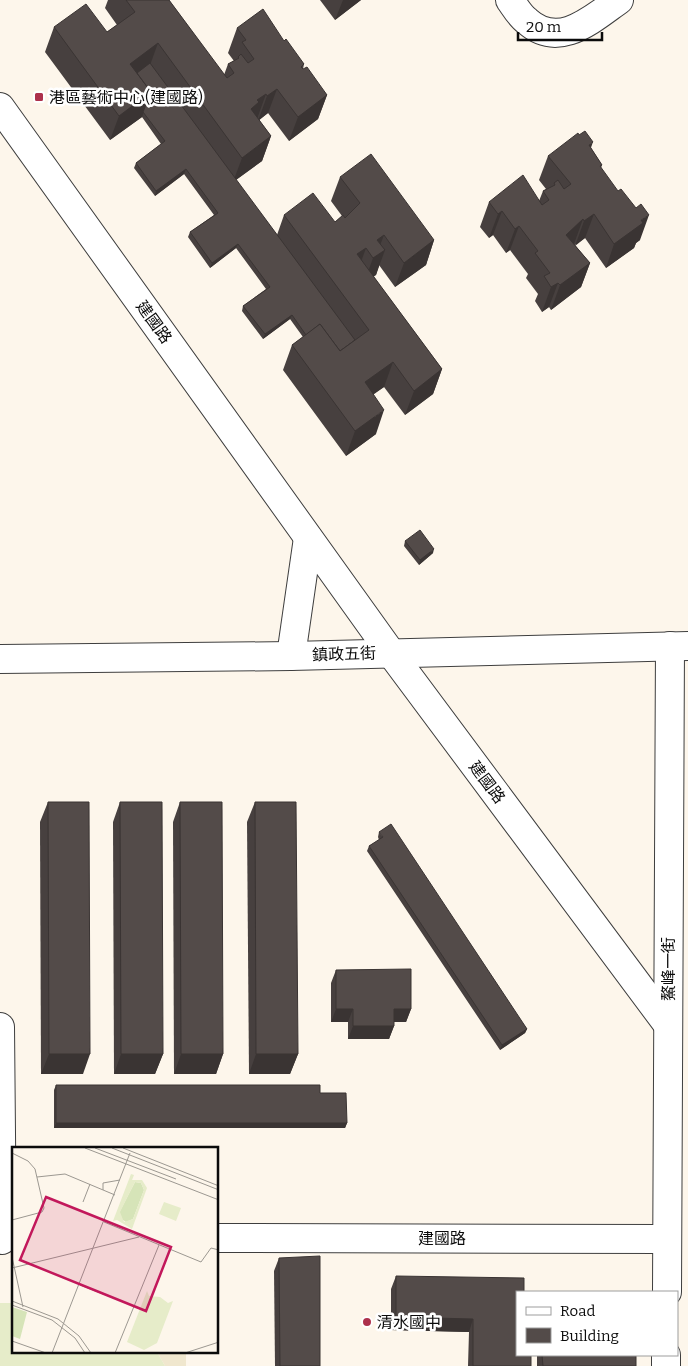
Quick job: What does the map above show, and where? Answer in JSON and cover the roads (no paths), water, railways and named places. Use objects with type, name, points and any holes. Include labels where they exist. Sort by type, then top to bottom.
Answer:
[{"type":"street","points":[[510,0],[526,21],[538,29],[560,33],[576,30],[620,0]]},
{"type":"street","name":"建國路","points":[[0,107],[391,653],[668,1025]]},
{"type":"street","points":[[291,656],[308,538]]},
{"type":"street","name":"鎮政五街","points":[[0,659],[291,656],[679,646]]},
{"type":"street","name":"鰲峰一街","points":[[667,1291],[668,1025],[679,646]]},
{"type":"street","points":[[0,1027],[5,1240]]},
{"type":"street","name":"建國路","points":[[219,1238],[667,1239]]},
{"type":"place","name":"港區藝術中心(建國路)","points":[[39,97]]},
{"type":"place","name":"清水國中","points":[[367,1322]]}]
